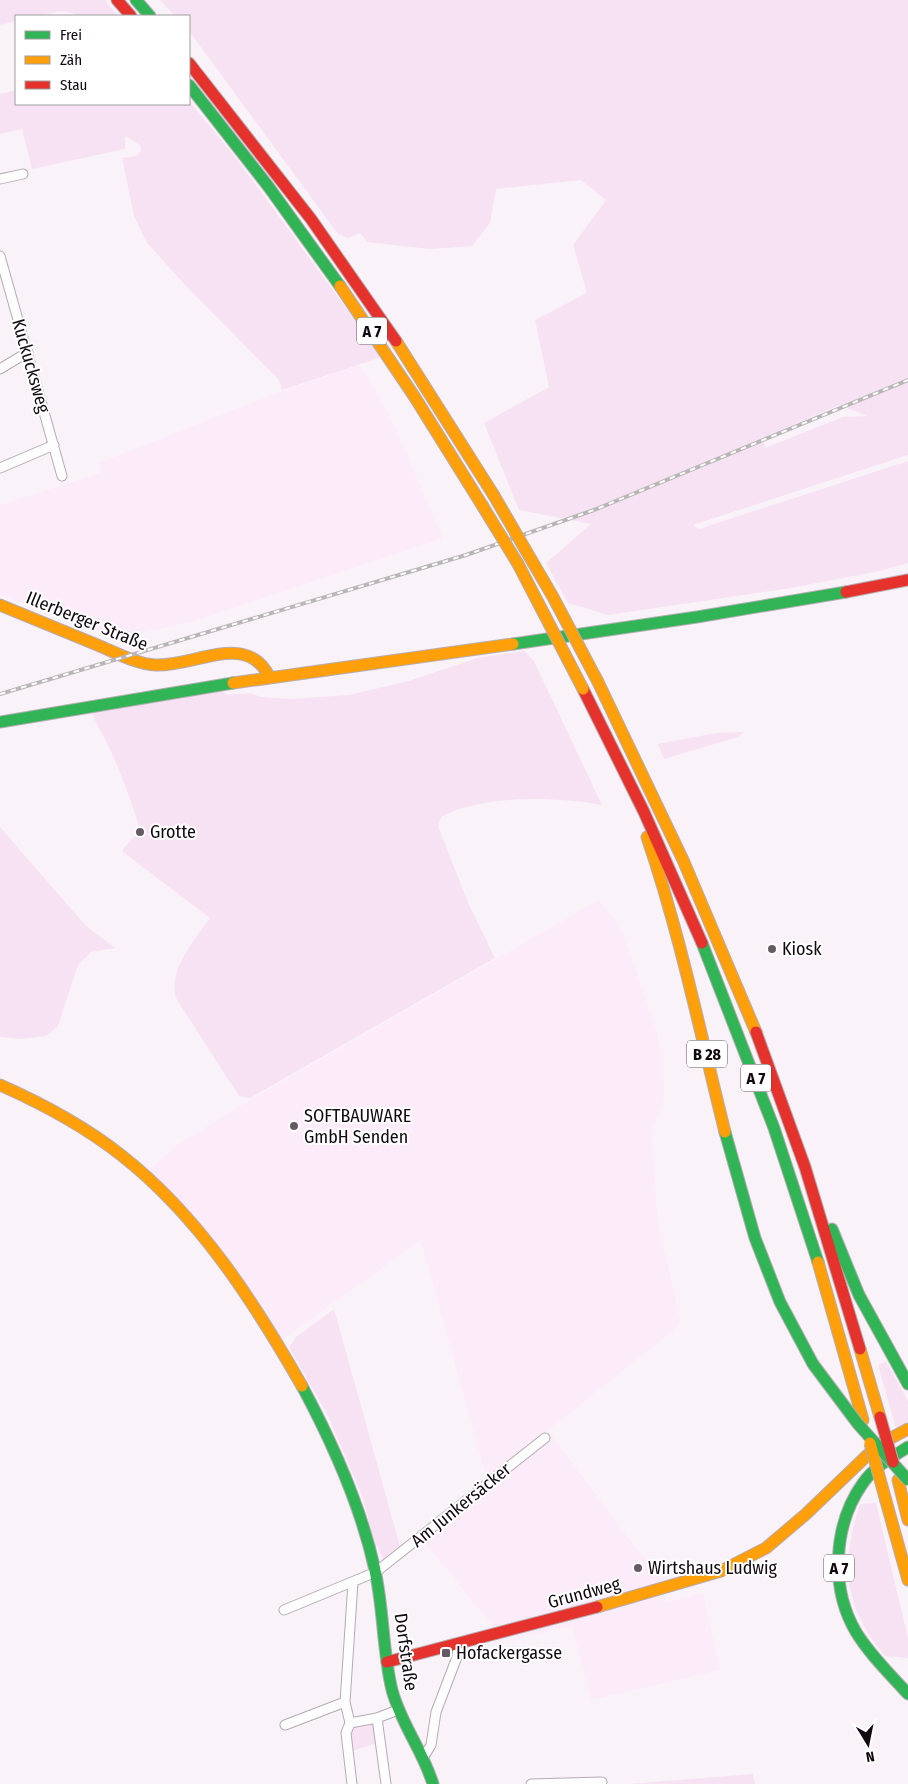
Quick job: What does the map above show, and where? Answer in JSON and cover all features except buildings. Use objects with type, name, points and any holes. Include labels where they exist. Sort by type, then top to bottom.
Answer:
[{"type":"main road","points":[[117,0],[130,15]]},
{"type":"main road","points":[[136,0],[149,15]]},
{"type":"main road","name":"A 7","points":[[190,64],[262,155],[362,291],[420,377],[493,494],[553,597],[598,682],[658,807],[713,930],[805,1166],[880,1417],[903,1480],[908,1520]]},
{"type":"main road","name":"A 7","points":[[190,86],[251,164],[350,299],[408,384],[518,564],[614,749],[670,865],[744,1044],[797,1194],[830,1300],[908,1580]]},
{"type":"main road","points":[[0,722],[67,709],[270,678],[781,604],[908,580]]},
{"type":"main road","name":"Illerberger Straße","points":[[0,605],[138,662],[153,665],[169,664],[225,654],[244,653],[262,662],[268,668],[270,678]]},
{"type":"main road","name":"B 28","points":[[614,749],[658,867],[680,938],[736,1184],[778,1299],[813,1364],[838,1401],[903,1480]]},
{"type":"main road","name":"Dorfstraße","points":[[0,1085],[41,1104],[96,1137],[122,1155],[144,1174],[207,1239],[273,1337],[333,1450],[370,1548],[385,1626],[387,1662],[392,1691],[398,1710],[423,1758],[433,1784]]},
{"type":"main road","points":[[805,1166],[812,1176],[860,1294],[908,1384]]},
{"type":"main road","name":"Grundweg","points":[[387,1662],[721,1571],[766,1548],[806,1514],[878,1445],[908,1429]]},
{"type":"main road","name":"A 7","points":[[908,1447],[881,1466],[864,1483],[845,1520],[840,1538],[839,1557],[840,1586],[851,1622],[875,1656],[908,1694]]},
{"type":"street","points":[[0,179],[23,174]]},
{"type":"street","name":"Kuckucksweg","points":[[0,256],[62,476]]},
{"type":"street","points":[[0,369],[28,352]]},
{"type":"street","points":[[0,468],[54,445]]},
{"type":"street","name":"Am Junkersäcker","points":[[284,1610],[376,1572],[545,1438]]},
{"type":"street","points":[[352,1784],[346,1733],[350,1723],[345,1702],[353,1582]]},
{"type":"street","points":[[423,1758],[431,1745],[436,1712],[457,1657],[458,1644]]},
{"type":"street","points":[[285,1725],[345,1702]]},
{"type":"street","points":[[350,1723],[377,1718],[398,1710]]},
{"type":"street","points":[[377,1718],[386,1784]]},
{"type":"street","points":[[531,1784],[602,1782]]},
{"type":"shaded area","points":[[0,0],[105,0],[117,15],[75,15],[67,12],[57,12],[40,15],[15,15],[15,21],[0,25]]},
{"type":"shaded area","points":[[160,0],[908,0],[908,455],[693,525],[699,529],[908,461],[908,563],[880,571],[791,588],[608,615],[568,603],[546,563],[591,524],[519,510],[484,423],[549,387],[535,320],[587,293],[573,245],[606,200],[581,180],[496,189],[490,223],[472,246],[429,249],[367,242],[360,233],[348,238],[338,234],[190,32],[190,15],[174,15]],"holes":[[[839,405],[867,416],[843,417],[765,448],[763,438]]]},
{"type":"shaded area","points":[[15,90],[15,105],[190,105],[190,102],[236,158],[382,357],[282,390],[279,380],[187,287],[147,243],[134,216],[122,158],[136,156],[141,151],[140,145],[125,136],[125,149],[32,169],[22,129],[0,134],[0,94]]},
{"type":"shaded area","points":[[360,365],[389,414],[443,538],[191,622],[117,638],[0,595],[0,505],[101,473],[99,463],[282,391]]},
{"type":"shaded area","points":[[524,651],[534,661],[602,805],[564,800],[520,799],[477,804],[441,817],[438,826],[469,905],[495,958],[250,1098],[239,1096],[177,1000],[175,989],[175,979],[183,957],[210,918],[123,852],[123,849],[138,832],[139,826],[118,768],[90,706],[217,686],[227,695],[250,693],[261,697],[291,699],[349,695],[409,681],[477,658]]},
{"type":"shaded area","points":[[744,732],[738,737],[664,759],[658,744],[716,733]]},
{"type":"shaded area","points":[[0,827],[85,925],[115,948],[91,952],[78,965],[58,1026],[46,1036],[21,1039],[0,1037]]},
{"type":"shaded area","points":[[599,900],[622,930],[655,1026],[663,1059],[664,1100],[654,1126],[652,1138],[657,1217],[681,1324],[487,1480],[421,1240],[278,1343],[242,1287],[146,1174],[177,1145],[245,1103]]},
{"type":"shaded area","points":[[334,1309],[401,1550],[383,1562],[378,1546],[375,1546],[363,1498],[328,1416],[289,1347],[296,1337]]},
{"type":"shaded area","points":[[886,1361],[908,1401],[908,1421],[896,1428],[878,1365]]},
{"type":"shaded area","points":[[552,1436],[632,1543],[661,1577],[665,1603],[703,1593],[720,1670],[591,1700],[572,1627],[503,1639],[420,1536]]},
{"type":"shaded area","points":[[876,1503],[908,1638],[908,1658],[885,1656],[871,1638],[861,1620],[853,1602],[849,1584],[850,1546],[860,1504]]},
{"type":"shaded area","points":[[375,1724],[377,1743],[352,1751],[349,1736],[350,1730],[355,1726]]},
{"type":"shaded area","points":[[753,1774],[755,1784],[629,1784]]},
{"type":"railway","points":[[0,694],[466,555],[594,510],[908,380]]},
{"type":"traffic: fast","points":[[136,0],[149,15]]},
{"type":"traffic: fast","points":[[190,86],[268,186],[340,286]]},
{"type":"traffic: fast","points":[[513,644],[697,617],[846,592]]},
{"type":"traffic: fast","points":[[0,722],[233,683]]},
{"type":"traffic: fast","points":[[702,943],[774,1128],[818,1262]]},
{"type":"traffic: fast","points":[[725,1132],[755,1238],[780,1302],[813,1364]]},
{"type":"traffic: fast","points":[[832,1229],[859,1295],[908,1384]]},
{"type":"traffic: fast","points":[[813,1364],[858,1424],[908,1480]]},
{"type":"traffic: fast","points":[[302,1386],[334,1451],[361,1520],[377,1581],[386,1659],[392,1690],[433,1784]]},
{"type":"traffic: fast","points":[[908,1447],[878,1467],[863,1483],[853,1500],[846,1518],[841,1537],[839,1557],[839,1577],[842,1596],[856,1632],[874,1656],[908,1694]]},
{"type":"traffic: slow","points":[[340,286],[414,396],[482,505]]},
{"type":"traffic: slow","points":[[396,341],[493,494]]},
{"type":"traffic: slow","points":[[493,494],[553,597],[598,682]]},
{"type":"traffic: slow","points":[[482,505],[518,564],[583,689]]},
{"type":"traffic: slow","points":[[0,605],[140,662],[156,665],[171,664],[219,654],[234,653],[248,656],[260,664],[270,678]]},
{"type":"traffic: slow","points":[[233,683],[513,644]]},
{"type":"traffic: slow","points":[[598,682],[683,860],[756,1032]]},
{"type":"traffic: slow","points":[[647,837],[680,947],[725,1132]]},
{"type":"traffic: slow","points":[[0,1085],[32,1100],[93,1134],[149,1179],[200,1233],[223,1262],[284,1354],[302,1386]]},
{"type":"traffic: slow","points":[[818,1262],[863,1420]]},
{"type":"traffic: slow","points":[[860,1349],[880,1417]]},
{"type":"traffic: slow","points":[[597,1607],[721,1571],[766,1548],[806,1514],[878,1445],[908,1429]]},
{"type":"traffic: slow","points":[[870,1443],[886,1501]]},
{"type":"traffic: slow","points":[[898,1480],[908,1520]]},
{"type":"traffic: slow","points":[[886,1501],[908,1580]]},
{"type":"traffic: jam","points":[[117,0],[130,15]]},
{"type":"traffic: jam","points":[[190,64],[311,219],[396,341]]},
{"type":"traffic: jam","points":[[846,592],[908,580]]},
{"type":"traffic: jam","points":[[583,689],[644,812],[702,943]]},
{"type":"traffic: jam","points":[[756,1032],[805,1167],[860,1349]]},
{"type":"traffic: jam","points":[[880,1417],[893,1462]]},
{"type":"traffic: jam","points":[[387,1662],[597,1607]]},
{"type":"place","name":"Grotte","points":[[140,832]]},
{"type":"place","name":"Kiosk","points":[[772,949]]},
{"type":"place","name":"SOFTBAUWARE GmbH Senden","points":[[294,1126]]},
{"type":"place","name":"Wirtshaus Ludwig","points":[[638,1568]]},
{"type":"place","name":"Hofackergasse","points":[[446,1653]]}]
